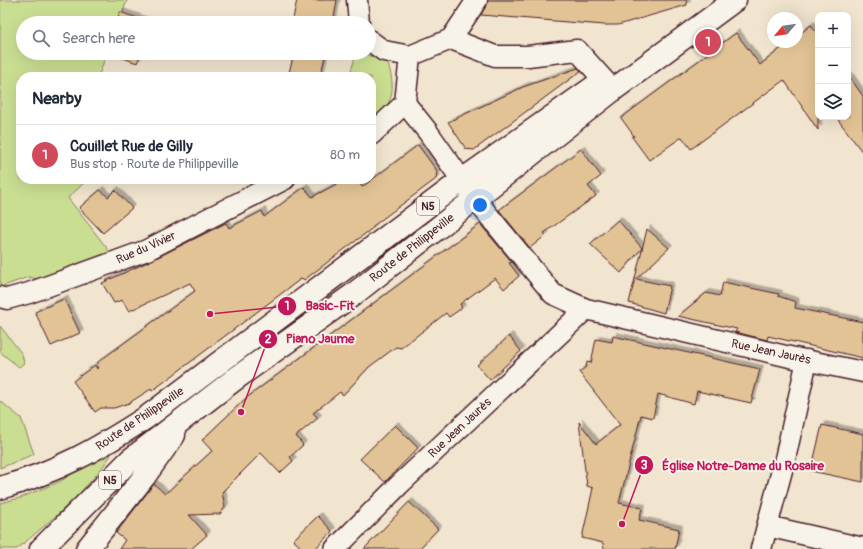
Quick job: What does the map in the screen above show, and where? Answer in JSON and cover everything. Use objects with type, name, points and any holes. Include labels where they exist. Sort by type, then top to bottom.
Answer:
[{"type":"main road","name":"Route de Philippeville","points":[[41,549],[130,460],[235,380],[354,294],[475,199],[609,85],[713,0]]},
{"type":"main road","name":"Route de Philippeville","points":[[0,488],[34,478],[94,450],[147,417],[462,181],[609,85],[735,0]]},
{"type":"main road","name":"N5","points":[[87,549],[144,477],[186,418]]},
{"type":"street","points":[[357,0],[358,16]]},
{"type":"street","points":[[376,45],[384,51],[410,56],[451,39],[477,0]]},
{"type":"street","points":[[451,39],[495,56],[528,56],[577,50],[609,85]]},
{"type":"street","points":[[376,130],[405,103],[410,56]]},
{"type":"street","points":[[405,103],[428,132],[475,199]]},
{"type":"street","name":"Rue du Vivier","points":[[0,297],[7,299],[29,293],[147,250],[275,184]]},
{"type":"street","name":"Rue Jean Jaurès","points":[[475,199],[553,294],[586,309],[790,357],[863,372]]},
{"type":"street","name":"Rue Jean Jaurès","points":[[336,549],[399,485],[586,309]]},
{"type":"street","points":[[761,549],[785,459],[807,360]]},
{"type":"street","points":[[767,526],[863,548]]},
{"type":"green space","points":[[0,0],[127,0],[121,16],[16,16],[16,60],[104,60],[100,72],[16,72],[16,184],[83,184],[68,198],[110,252],[38,279],[28,277],[1,287]]},
{"type":"green space","points":[[376,58],[387,61],[392,78],[392,90],[389,102],[383,110],[376,115],[376,72],[351,72],[354,60],[376,60]]},
{"type":"green space","points":[[0,326],[22,354],[24,363],[19,367],[0,352]]},
{"type":"green space","points":[[0,401],[21,418],[34,454],[0,468]]},
{"type":"green space","points":[[103,453],[111,455],[79,494],[17,549],[0,549],[0,503],[20,498],[61,481]]},
{"type":"building","points":[[297,0],[337,0],[334,16],[294,16]]},
{"type":"building","points":[[488,0],[686,0],[687,5],[618,25],[604,25],[481,15]]},
{"type":"building","points":[[120,12],[131,16],[119,16]]},
{"type":"building","points":[[811,25],[815,31],[815,120],[818,120],[818,130],[784,80],[691,149],[682,137],[649,160],[632,137],[634,136],[621,118],[736,33],[760,65],[781,48],[803,48],[803,31]]},
{"type":"building","points":[[129,60],[138,60],[137,63]]},
{"type":"building","points":[[292,60],[324,60],[321,72],[289,72]]},
{"type":"building","points":[[578,68],[581,71],[474,150],[466,149],[448,122],[523,87]]},
{"type":"building","points":[[851,79],[863,96],[863,153],[838,120],[851,120]]},
{"type":"building","points":[[418,145],[437,171],[436,179],[373,226],[374,227],[304,280],[302,278],[152,391],[151,389],[129,403],[114,408],[101,408],[95,412],[73,381],[95,365],[97,369],[98,362],[195,291],[190,283],[129,311],[122,300],[114,303],[102,283],[226,223],[229,228],[262,211],[264,217],[304,187],[312,197],[337,184],[360,184],[362,187],[366,184],[376,184],[376,176]]},
{"type":"building","points":[[581,149],[601,176],[588,186],[596,196],[544,233],[546,235],[530,248],[499,210]]},
{"type":"building","points":[[100,190],[108,197],[115,190],[132,208],[103,233],[79,208]]},
{"type":"building","points":[[618,220],[642,248],[621,273],[590,244]]},
{"type":"building","points":[[480,224],[512,262],[509,263],[519,276],[504,289],[495,278],[460,304],[462,308],[449,317],[446,313],[401,348],[396,347],[369,367],[343,395],[340,392],[313,413],[318,418],[296,436],[303,445],[290,457],[293,461],[280,473],[261,453],[222,492],[225,507],[220,514],[189,515],[207,535],[191,549],[119,549],[125,540],[116,533],[154,484],[165,494],[212,451],[202,440],[245,399]]},
{"type":"building","points":[[647,229],[669,248],[636,279],[670,286],[664,313],[629,303]]},
{"type":"building","points":[[723,282],[779,294],[778,296],[796,302],[795,308],[863,322],[863,358],[768,336],[767,340],[735,332],[737,329],[678,316],[706,293],[720,296]]},
{"type":"building","points":[[64,299],[80,333],[51,346],[35,312]]},
{"type":"building","points":[[509,336],[521,351],[490,380],[477,365]]},
{"type":"building","points":[[613,336],[760,369],[751,403],[697,391],[694,404],[658,394],[653,418],[641,415],[619,503],[642,508],[639,520],[679,529],[675,549],[604,549],[603,543],[582,538],[593,488],[587,486],[579,422],[596,444],[620,425],[579,372],[586,367],[587,362],[591,363],[596,339],[612,342]]},
{"type":"building","points":[[395,425],[418,448],[385,482],[360,459]]},
{"type":"building","points":[[822,425],[863,434],[863,482],[811,471]]},
{"type":"building","points":[[409,502],[438,529],[419,549],[364,549]]},
{"type":"building","points":[[318,516],[332,531],[315,549],[303,549],[293,540]]},
{"type":"place","name":"Couillet Rue de Gilly","points":[[708,42]]},
{"type":"place","name":"Basic-Fit","points":[[210,314]]},
{"type":"place","name":"Piano Jaume","points":[[241,412]]},
{"type":"place","name":"Église Notre-Dame du Rosaire","points":[[622,524]]}]
